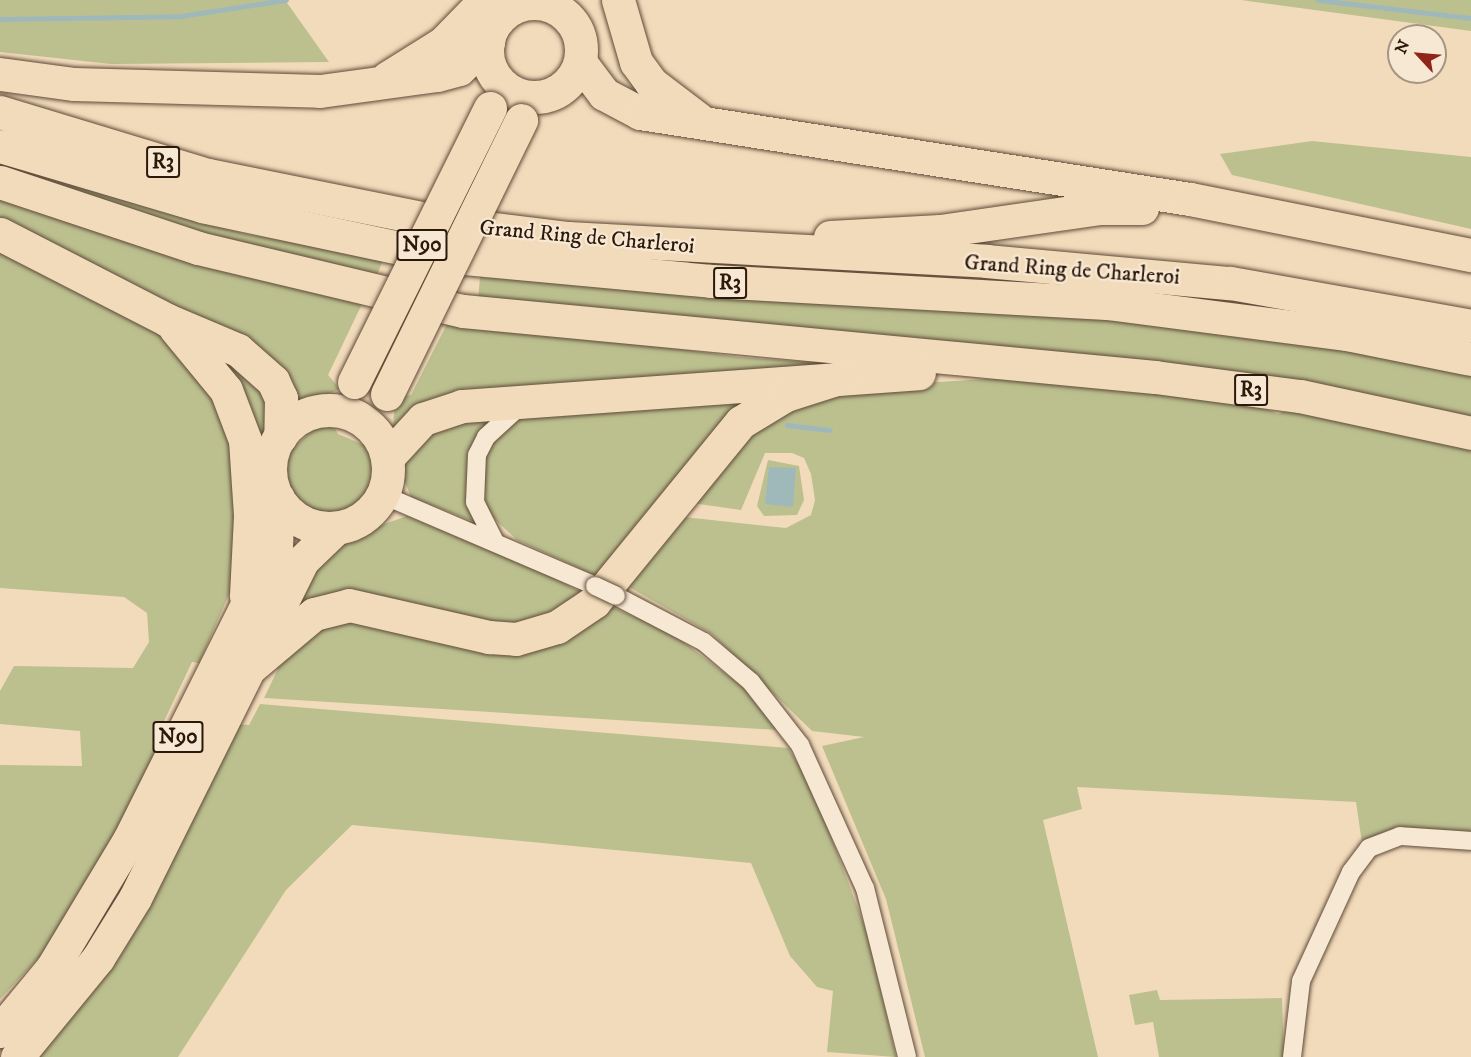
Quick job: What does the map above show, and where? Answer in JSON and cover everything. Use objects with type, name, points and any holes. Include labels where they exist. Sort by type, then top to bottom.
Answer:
[{"type":"highway","points":[[373,87],[443,43],[485,0]]},
{"type":"highway","points":[[618,0],[636,62],[651,83],[701,121]]},
{"type":"highway","points":[[0,74],[182,90],[373,87],[459,69],[488,42],[498,20],[528,2],[580,15],[580,62],[569,81],[531,108],[494,74],[488,42]]},
{"type":"highway","points":[[580,62],[617,103],[640,113],[1243,210],[1471,255]]},
{"type":"highway","name":"N90","points":[[330,410],[354,382],[490,108],[494,74]]},
{"type":"highway","name":"N90","points":[[384,449],[387,394],[531,108]]},
{"type":"highway","name":"Grand Ring de Charleroi","points":[[0,112],[197,172],[329,202],[469,226],[714,249],[986,261],[1230,283],[1471,326]]},
{"type":"highway","name":"Grand Ring de Charleroi","points":[[0,146],[202,206],[432,255],[711,281],[1107,303],[1347,334],[1471,359]]},
{"type":"highway","points":[[0,182],[198,248],[463,311],[782,345],[979,359],[1028,368]]},
{"type":"highway","points":[[714,249],[762,238],[940,231],[1101,208],[1243,210]]},
{"type":"highway","points":[[0,234],[167,321],[238,350],[273,381],[281,398],[280,437],[270,467],[278,498],[303,522],[336,528],[369,513],[383,495],[384,449],[360,418],[330,410],[307,414],[280,437]]},
{"type":"highway","points":[[167,321],[222,384],[245,440],[250,516],[245,609]]},
{"type":"highway","points":[[384,449],[408,430],[446,410],[842,377],[1028,368]]},
{"type":"highway","name":"R3","points":[[1028,368],[1300,396],[1471,433]]},
{"type":"highway","points":[[251,667],[314,614],[349,604],[489,637],[516,639],[557,627],[594,602],[741,422],[786,395],[842,377]]},
{"type":"highway","name":"N90","points":[[0,1031],[52,968],[99,894],[276,547],[278,498]]},
{"type":"highway","name":"N90","points":[[17,1057],[98,958],[129,908],[302,561],[336,528]]},
{"type":"street","points":[[495,542],[475,502],[477,455],[486,437],[524,402]]},
{"type":"street","points":[[383,495],[616,596],[704,642],[751,682],[795,738],[865,888],[907,1057]]},
{"type":"street","points":[[1292,1057],[1301,981],[1351,872],[1369,848],[1400,836],[1471,841]]},
{"type":"green space","points":[[0,0],[285,0],[329,62],[111,64],[0,52]]},
{"type":"green space","points":[[1241,0],[1471,0],[1471,31],[1447,28],[1447,24],[1419,24]]},
{"type":"green space","points":[[1312,141],[1471,157],[1471,229],[1232,175],[1220,154]]},
{"type":"green space","points":[[0,164],[245,234],[384,258],[373,284],[0,174]]},
{"type":"green space","points":[[0,193],[208,262],[362,304],[328,375],[340,389],[287,412],[282,386],[0,226]]},
{"type":"green space","points":[[0,241],[177,339],[210,378],[241,473],[230,592],[199,663],[192,662],[164,721],[173,722],[104,864],[46,950],[0,999],[0,765],[82,766],[80,731],[0,724],[0,691],[14,666],[133,668],[149,642],[147,613],[124,597],[0,588]]},
{"type":"green space","points":[[480,277],[808,303],[1164,319],[1471,373],[1471,430],[985,344],[665,323],[478,301]]},
{"type":"green space","points":[[450,318],[738,357],[845,365],[393,430],[395,397],[411,395]]},
{"type":"green space","points":[[197,335],[262,387],[271,427],[262,443],[253,485]]},
{"type":"green space","points":[[1018,377],[1262,407],[1278,414],[1290,409],[1471,447],[1471,846],[1362,843],[1356,802],[1077,787],[1082,809],[1043,820],[1098,1057],[925,1057],[886,899],[822,746],[864,737],[812,731],[712,634],[622,583],[684,517],[786,528],[811,515],[815,500],[811,474],[804,458],[792,453],[765,453],[741,510],[692,503],[763,418],[843,388]]},
{"type":"green space","points":[[766,393],[605,580],[517,540],[487,512],[481,466],[494,437],[526,413]]},
{"type":"green space","points":[[498,406],[468,464],[475,522],[411,497],[397,462],[404,445]]},
{"type":"green space","points":[[318,425],[334,426],[338,434],[371,448],[373,483],[358,506],[345,513],[306,511],[288,490],[285,456]]},
{"type":"green space","points":[[768,460],[799,466],[804,500],[797,515],[764,516],[757,506]]},
{"type":"green space","points":[[407,516],[549,575],[589,597],[535,630],[403,607],[293,621],[305,568],[331,543]]},
{"type":"green space","points":[[604,604],[669,631],[744,688],[777,730],[264,698],[278,669],[266,667],[319,623],[355,614],[469,638]]},
{"type":"green space","points":[[260,704],[788,748],[812,786],[869,938],[896,1057],[827,1052],[833,991],[817,987],[790,956],[751,863],[352,825],[286,890],[178,1057],[28,1057],[233,724],[249,725]]},
{"type":"green space","points":[[1157,990],[1160,1000],[1282,998],[1284,1057],[1159,1057],[1153,1022],[1135,1025],[1129,995]]},
{"type":"water","points":[[769,467],[796,468],[793,507],[765,504]]},
{"type":"waterway","points":[[0,19],[181,16],[286,0]]},
{"type":"waterway","points":[[1318,0],[1471,18]]},
{"type":"waterway","points":[[787,425],[830,430]]}]
